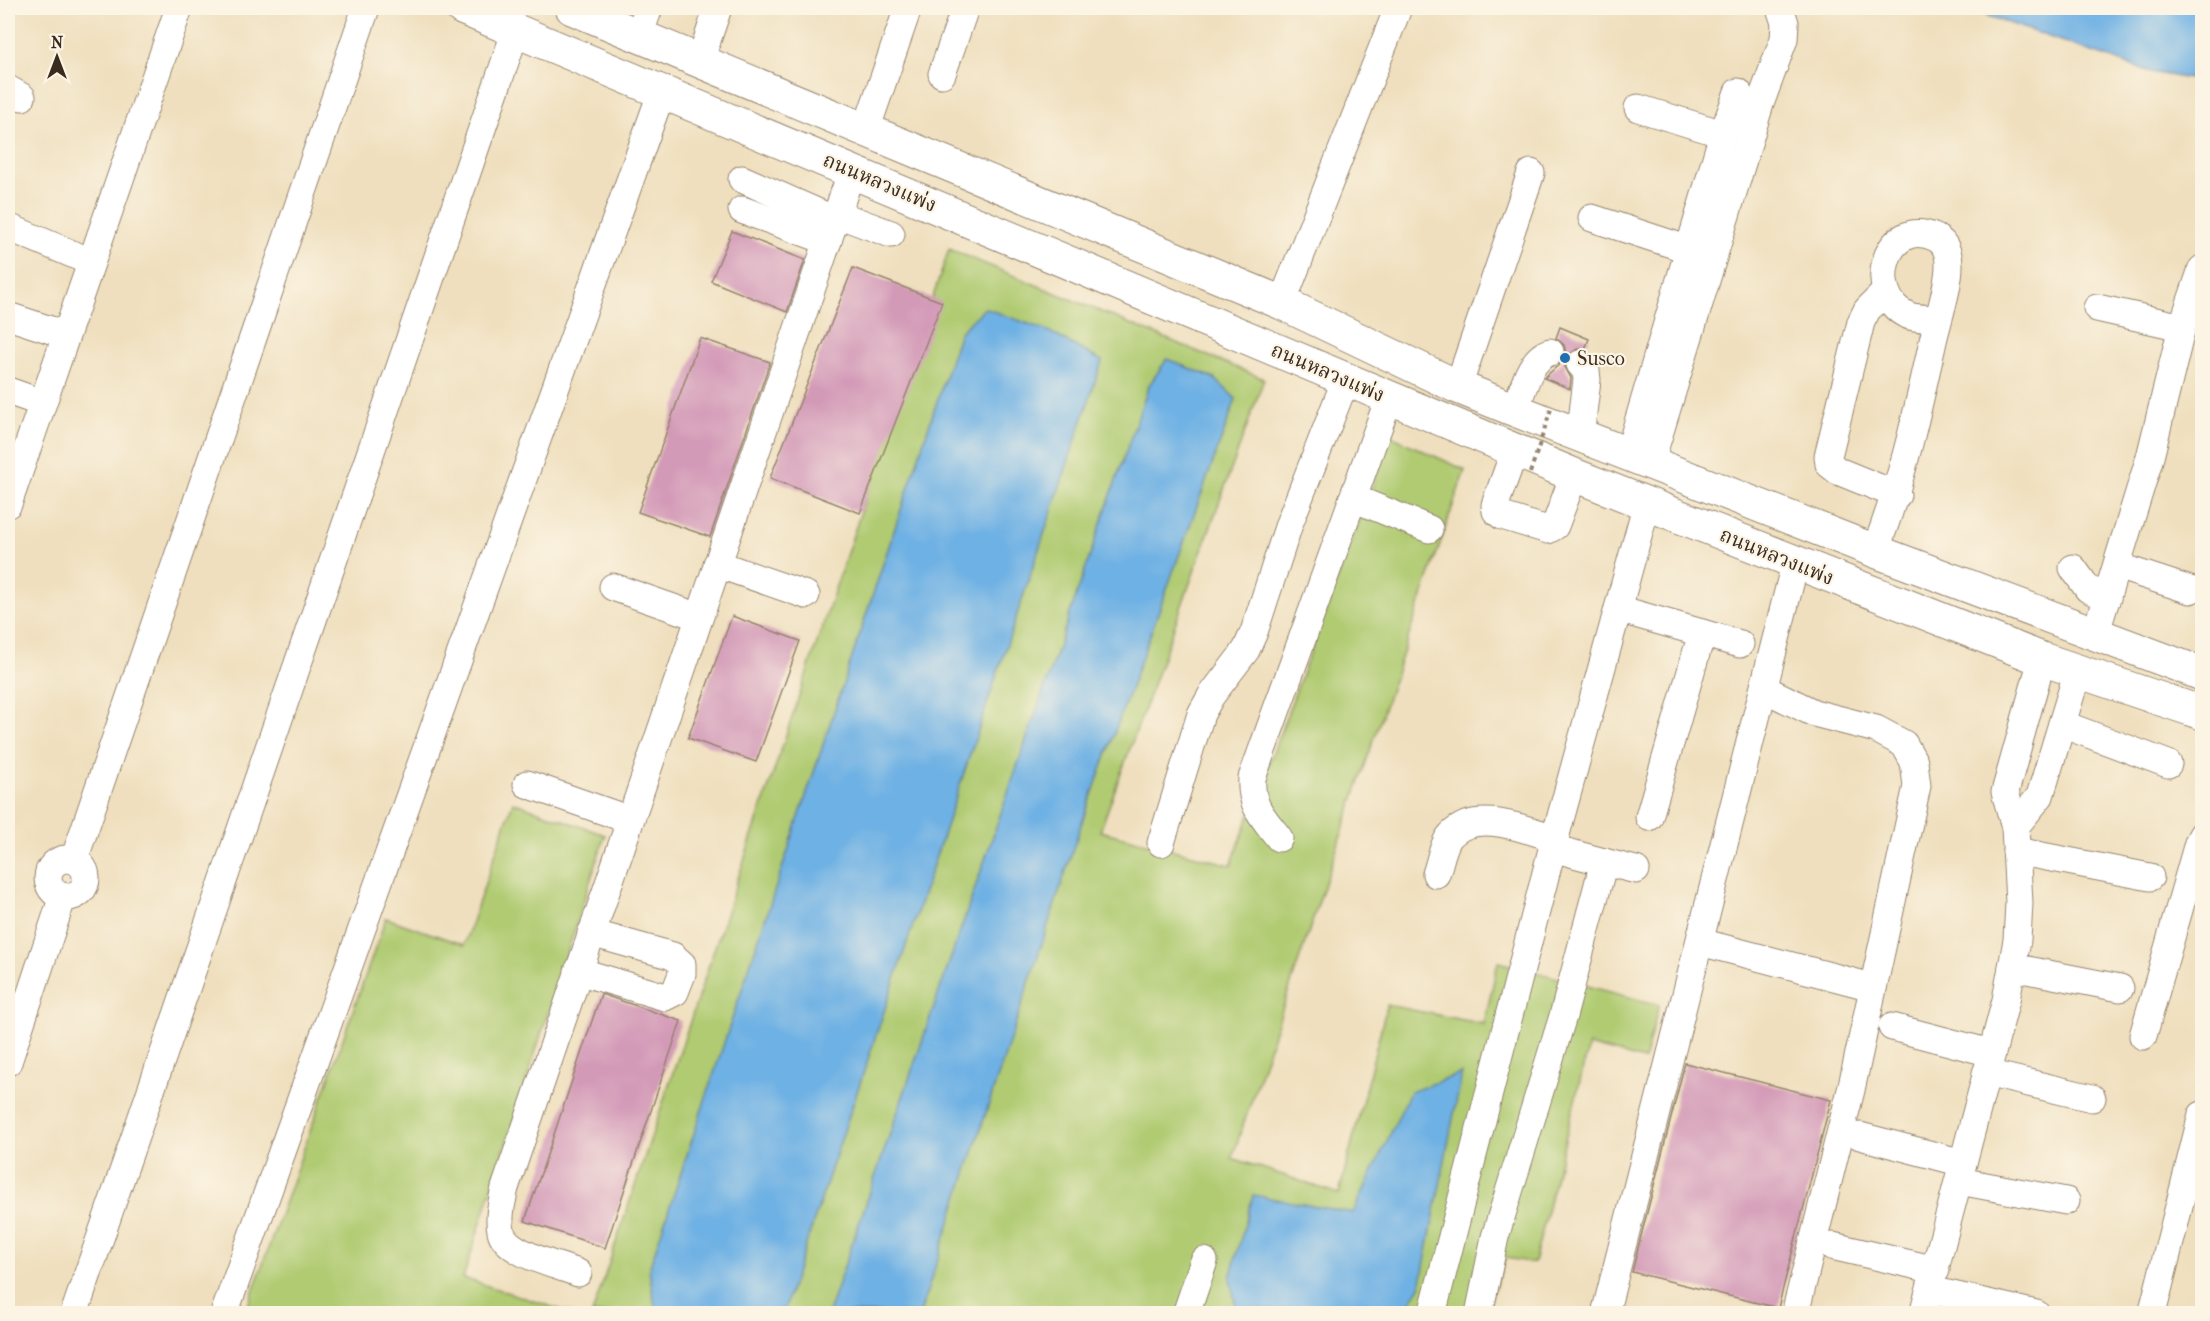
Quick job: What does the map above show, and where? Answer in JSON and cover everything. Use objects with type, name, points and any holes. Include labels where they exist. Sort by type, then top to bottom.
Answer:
[{"type":"main road","name":"ถนนหลวงแพ่ง","points":[[462,8],[1346,379],[1522,462],[1574,475],[1795,564],[2042,659],[2202,713]]},
{"type":"main road","name":"ถนนหลวงแพ่ง","points":[[572,8],[644,21],[700,61],[1282,303],[1458,387],[1639,460],[2202,674]]},
{"type":"street","points":[[8,504],[179,8]]},
{"type":"street","points":[[8,1062],[63,896],[50,885],[49,873],[56,863],[74,860],[366,8]]},
{"type":"street","points":[[700,61],[718,8]]},
{"type":"street","points":[[866,130],[908,8]]},
{"type":"street","points":[[942,74],[965,8]]},
{"type":"street","points":[[1282,303],[1398,8]]},
{"type":"street","points":[[1639,460],[1784,39],[1785,23],[1780,8]]},
{"type":"street","points":[[74,1314],[516,30]]},
{"type":"street","points":[[224,1314],[662,91]]},
{"type":"street","points":[[1639,460],[1690,250],[1723,134],[1738,92]]},
{"type":"street","points":[[1638,108],[1723,134]]},
{"type":"street","points":[[578,1273],[525,1254],[509,1245],[501,1233],[500,1211],[578,971],[852,170]]},
{"type":"street","points":[[1458,387],[1531,173]]},
{"type":"street","points":[[742,179],[834,225]]},
{"type":"street","points":[[742,210],[891,234]]},
{"type":"street","points":[[1592,218],[1690,250]]},
{"type":"street","points":[[8,227],[91,262]]},
{"type":"street","points":[[1875,551],[1897,495],[1938,319],[1949,266],[1946,247],[1936,238],[1904,236],[1894,243],[1887,257],[1885,292],[1893,305],[1908,316],[1938,319]]},
{"type":"street","points":[[2095,635],[2151,457],[2182,327],[2202,269]]},
{"type":"street","points":[[1885,292],[1867,310],[1861,322],[1828,456],[1829,464],[1838,471],[1897,495]]},
{"type":"street","points":[[2097,308],[2182,327]]},
{"type":"street","points":[[8,316],[66,335]]},
{"type":"street","points":[[1515,410],[1535,362],[1541,355],[1550,352]]},
{"type":"street","points":[[1580,364],[1586,371],[1587,380],[1581,437]]},
{"type":"street","points":[[1161,843],[1201,714],[1210,696],[1246,650],[1254,632],[1289,524],[1346,379]]},
{"type":"street","points":[[8,391],[42,403]]},
{"type":"street","points":[[1279,838],[1257,810],[1251,796],[1252,778],[1389,398]]},
{"type":"street","points":[[1522,462],[1495,505],[1496,512],[1548,531],[1555,526],[1574,475]]},
{"type":"street","points":[[1353,498],[1429,529]]},
{"type":"street","points":[[1432,1314],[1553,843],[1647,503]]},
{"type":"street","points":[[717,564],[806,595]]},
{"type":"street","points":[[1605,1314],[1795,564]]},
{"type":"street","points":[[2117,566],[2190,590]]},
{"type":"street","points":[[2073,568],[2084,585],[2107,598]]},
{"type":"street","points":[[613,587],[699,617]]},
{"type":"street","points":[[1618,609],[1740,644]]},
{"type":"street","points":[[1649,817],[1702,633]]},
{"type":"street","points":[[1930,1291],[2006,1000],[2012,967],[2019,903],[2016,839],[2005,792],[2042,659]]},
{"type":"street","points":[[2016,839],[2040,796],[2078,671]]},
{"type":"street","points":[[1765,689],[1814,713],[1876,729],[1904,744],[1914,762],[1917,786],[1851,1090],[1795,1314]]},
{"type":"street","points":[[2062,724],[2168,764]]},
{"type":"street","points":[[527,784],[630,820]]},
{"type":"street","points":[[1436,874],[1449,836],[1462,826],[1483,822],[1505,825],[1604,862],[1636,870]]},
{"type":"street","points":[[2143,1035],[2202,835]]},
{"type":"street","points":[[2016,839],[2151,877]]},
{"type":"street","points":[[1479,1314],[1505,1202],[1563,1017],[1604,862]]},
{"type":"street","points":[[578,971],[665,998],[675,992],[682,974],[682,964],[673,956],[591,933]]},
{"type":"street","points":[[1700,942],[1872,987]]},
{"type":"street","points":[[2012,967],[2120,988]]},
{"type":"street","points":[[1892,1027],[1988,1063],[2092,1098]]},
{"type":"street","points":[[2152,1314],[2202,1115]]},
{"type":"street","points":[[1860,1136],[1961,1172],[2066,1202]]},
{"type":"street","points":[[1464,1190],[1505,1202]]},
{"type":"street","points":[[1832,1246],[1930,1291],[2036,1314]]},
{"type":"street","points":[[1186,1314],[1204,1261]]},
{"type":"path","points":[[1522,462],[1551,409]]},
{"type":"green space","points":[[949,249],[1264,379],[1100,831],[1231,865],[1391,436],[1465,470],[1232,1158],[1339,1194],[1387,1005],[1484,1024],[1498,962],[1659,1005],[1644,1060],[1589,1045],[1534,1263],[1506,1258],[1485,1313],[592,1314]]},
{"type":"green space","points":[[513,802],[605,835],[463,1278],[571,1313],[245,1314],[386,918],[464,945]]},
{"type":"water","points":[[1965,8],[2202,8],[2202,81],[2150,72]]},
{"type":"water","points":[[985,308],[1048,331],[1102,361],[783,1313],[656,1313],[649,1269],[960,332]]},
{"type":"water","points":[[1167,359],[1214,378],[1236,399],[1082,822],[920,1313],[828,1313],[1149,385]]},
{"type":"water","points":[[1462,1073],[1420,1287],[1402,1313],[1237,1312],[1230,1278],[1253,1195],[1353,1213],[1410,1092]]},
{"type":"building","points":[[732,231],[805,260],[787,312],[711,281]]},
{"type":"building","points":[[853,268],[942,302],[860,513],[770,478]]},
{"type":"building","points":[[1560,327],[1589,339],[1585,349],[1577,349],[1565,358],[1565,367],[1571,378],[1570,389],[1544,378],[1563,361],[1566,354],[1564,345],[1556,338]]},
{"type":"building","points":[[700,338],[770,362],[710,537],[638,512]]},
{"type":"building","points":[[732,616],[800,641],[756,762],[688,738]]},
{"type":"building","points":[[601,994],[681,1021],[605,1248],[525,1221]]},
{"type":"building","points":[[1685,1063],[1831,1100],[1778,1308],[1632,1272]]},
{"type":"place","name":"Susco","points":[[1565,358]]}]
